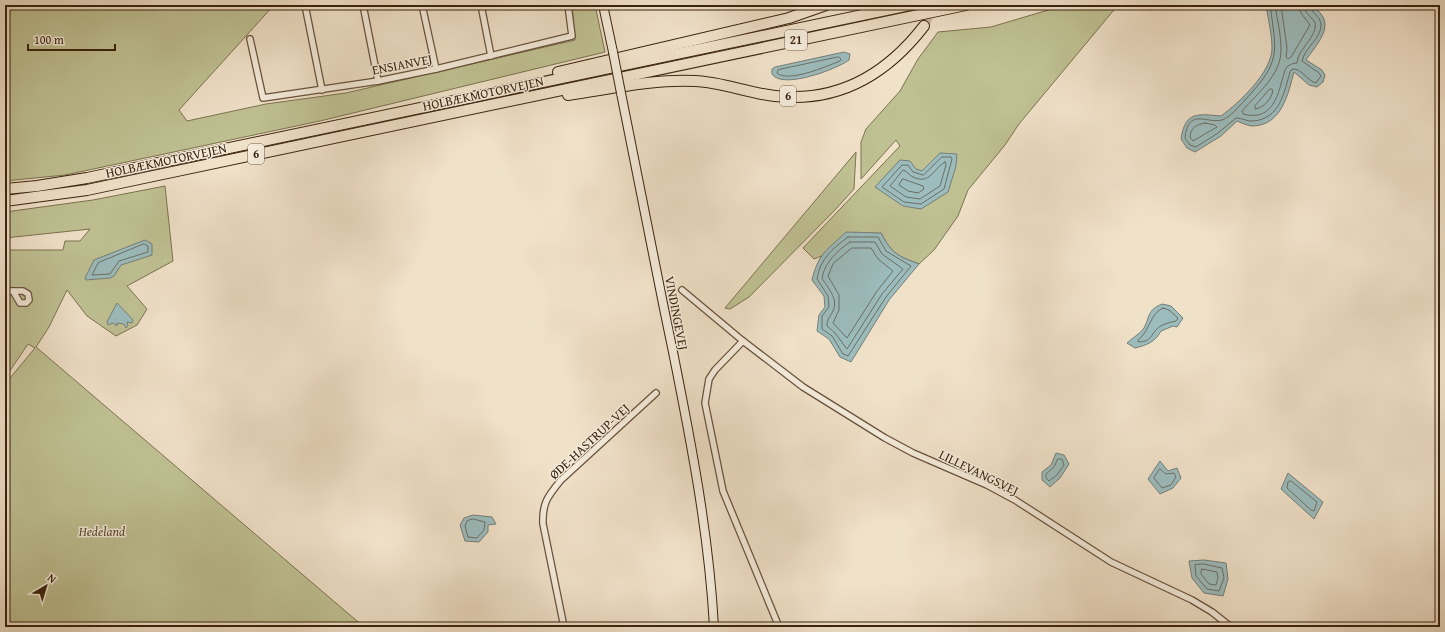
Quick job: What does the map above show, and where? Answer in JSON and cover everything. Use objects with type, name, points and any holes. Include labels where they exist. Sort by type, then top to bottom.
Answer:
[{"type":"highway","name":"6","points":[[467,98],[518,81],[789,18],[826,5]]},
{"type":"highway","name":"HOLBÆKMOTORVEJEN","points":[[5,189],[37,186],[87,178],[910,5]]},
{"type":"highway","name":"HOLBÆKMOTORVEJEN","points":[[5,201],[86,190],[966,5]]},
{"type":"highway","name":"6","points":[[506,102],[562,96],[629,84],[666,80],[696,81],[774,96],[800,97],[822,95],[849,87],[872,75],[894,60],[910,44],[924,26]]},
{"type":"main road","name":"VINDINGEVEJ","points":[[603,5],[695,472],[708,562],[714,627]]},
{"type":"street","points":[[305,5],[322,90]]},
{"type":"street","points":[[363,5],[378,81]]},
{"type":"street","points":[[422,5],[436,69]]},
{"type":"street","points":[[481,5],[491,56]]},
{"type":"street","name":"ENSIANVEJ","points":[[250,39],[263,98],[378,81],[436,69],[572,36],[568,5]]},
{"type":"street","name":"LILLEVANGSVEJ","points":[[682,290],[743,341],[803,388],[885,438],[913,453],[987,485],[1015,500],[1111,562],[1192,600],[1212,612],[1231,627]]},
{"type":"street","points":[[5,291],[13,291]]},
{"type":"street","points":[[743,341],[714,370],[709,379],[705,403],[723,491],[779,627]]},
{"type":"street","name":"ØDE-HASTRUP-VEJ","points":[[564,627],[543,524],[542,510],[549,495],[561,480],[656,393]]},
{"type":"green space","points":[[5,5],[274,5],[179,110],[187,121],[266,104],[346,93],[575,40],[572,5],[595,5],[605,52],[320,121],[65,175],[5,181]]},
{"type":"green space","points":[[1065,5],[1118,5],[1019,124],[1005,145],[968,190],[958,216],[934,250],[919,264],[906,259],[892,250],[881,233],[814,259],[803,248],[900,146],[896,140],[861,179],[861,142],[866,129],[900,91],[918,59],[938,32],[991,27]]},
{"type":"green space","points":[[856,152],[854,189],[749,297],[730,309],[725,308]]},
{"type":"green space","name":"Hedeland","points":[[165,186],[173,261],[127,286],[147,309],[137,325],[116,336],[87,316],[67,290],[49,327],[36,347],[364,627],[5,627],[5,384],[35,348],[28,344],[5,378],[5,250],[63,250],[65,241],[80,241],[90,229],[5,238],[5,212],[93,200]]},
{"type":"water","points":[[1266,5],[1313,5],[1321,14],[1325,22],[1325,28],[1320,40],[1306,60],[1322,70],[1325,75],[1323,82],[1317,87],[1309,85],[1294,72],[1282,107],[1271,120],[1263,124],[1253,126],[1237,121],[1221,136],[1195,152],[1187,148],[1181,139],[1183,130],[1189,119],[1199,115],[1221,116],[1245,95],[1261,77],[1267,67],[1271,57],[1272,48],[1271,32]]},
{"type":"water","points":[[844,52],[850,54],[849,60],[822,73],[787,80],[778,78],[772,74],[772,69],[775,67]]},
{"type":"water","points":[[940,153],[957,154],[956,166],[948,192],[921,209],[903,206],[875,187],[900,160],[910,161],[916,169],[922,171]]},
{"type":"water","points":[[846,232],[881,233],[892,250],[906,259],[919,264],[889,300],[851,362],[840,357],[829,339],[817,331],[819,315],[825,307],[824,296],[812,280],[820,258],[828,248]]},
{"type":"water","points":[[145,240],[152,244],[152,255],[121,265],[114,276],[110,278],[86,280],[85,278],[94,260]]},
{"type":"water","points":[[117,303],[133,320],[132,323],[127,322],[128,326],[126,328],[124,324],[117,323],[117,326],[113,323],[108,325],[107,322]]},
{"type":"water","points":[[1162,304],[1171,306],[1183,318],[1177,327],[1173,326],[1161,331],[1153,340],[1143,346],[1135,348],[1127,343],[1144,328],[1151,311]]},
{"type":"water","points":[[1056,453],[1064,455],[1069,464],[1060,478],[1050,487],[1042,480],[1042,472],[1051,465]]},
{"type":"water","points":[[1160,461],[1168,471],[1177,468],[1181,478],[1173,488],[1160,494],[1148,479]]},
{"type":"water","points":[[1288,473],[1323,502],[1314,519],[1281,489]]},
{"type":"water","points":[[473,515],[492,517],[496,524],[488,525],[488,532],[479,542],[465,541],[460,525],[464,518]]},
{"type":"water","points":[[1204,560],[1226,563],[1228,579],[1223,596],[1204,593],[1192,578],[1189,561]]},
{"type":"tunnel","points":[[924,26],[933,5]]}]
